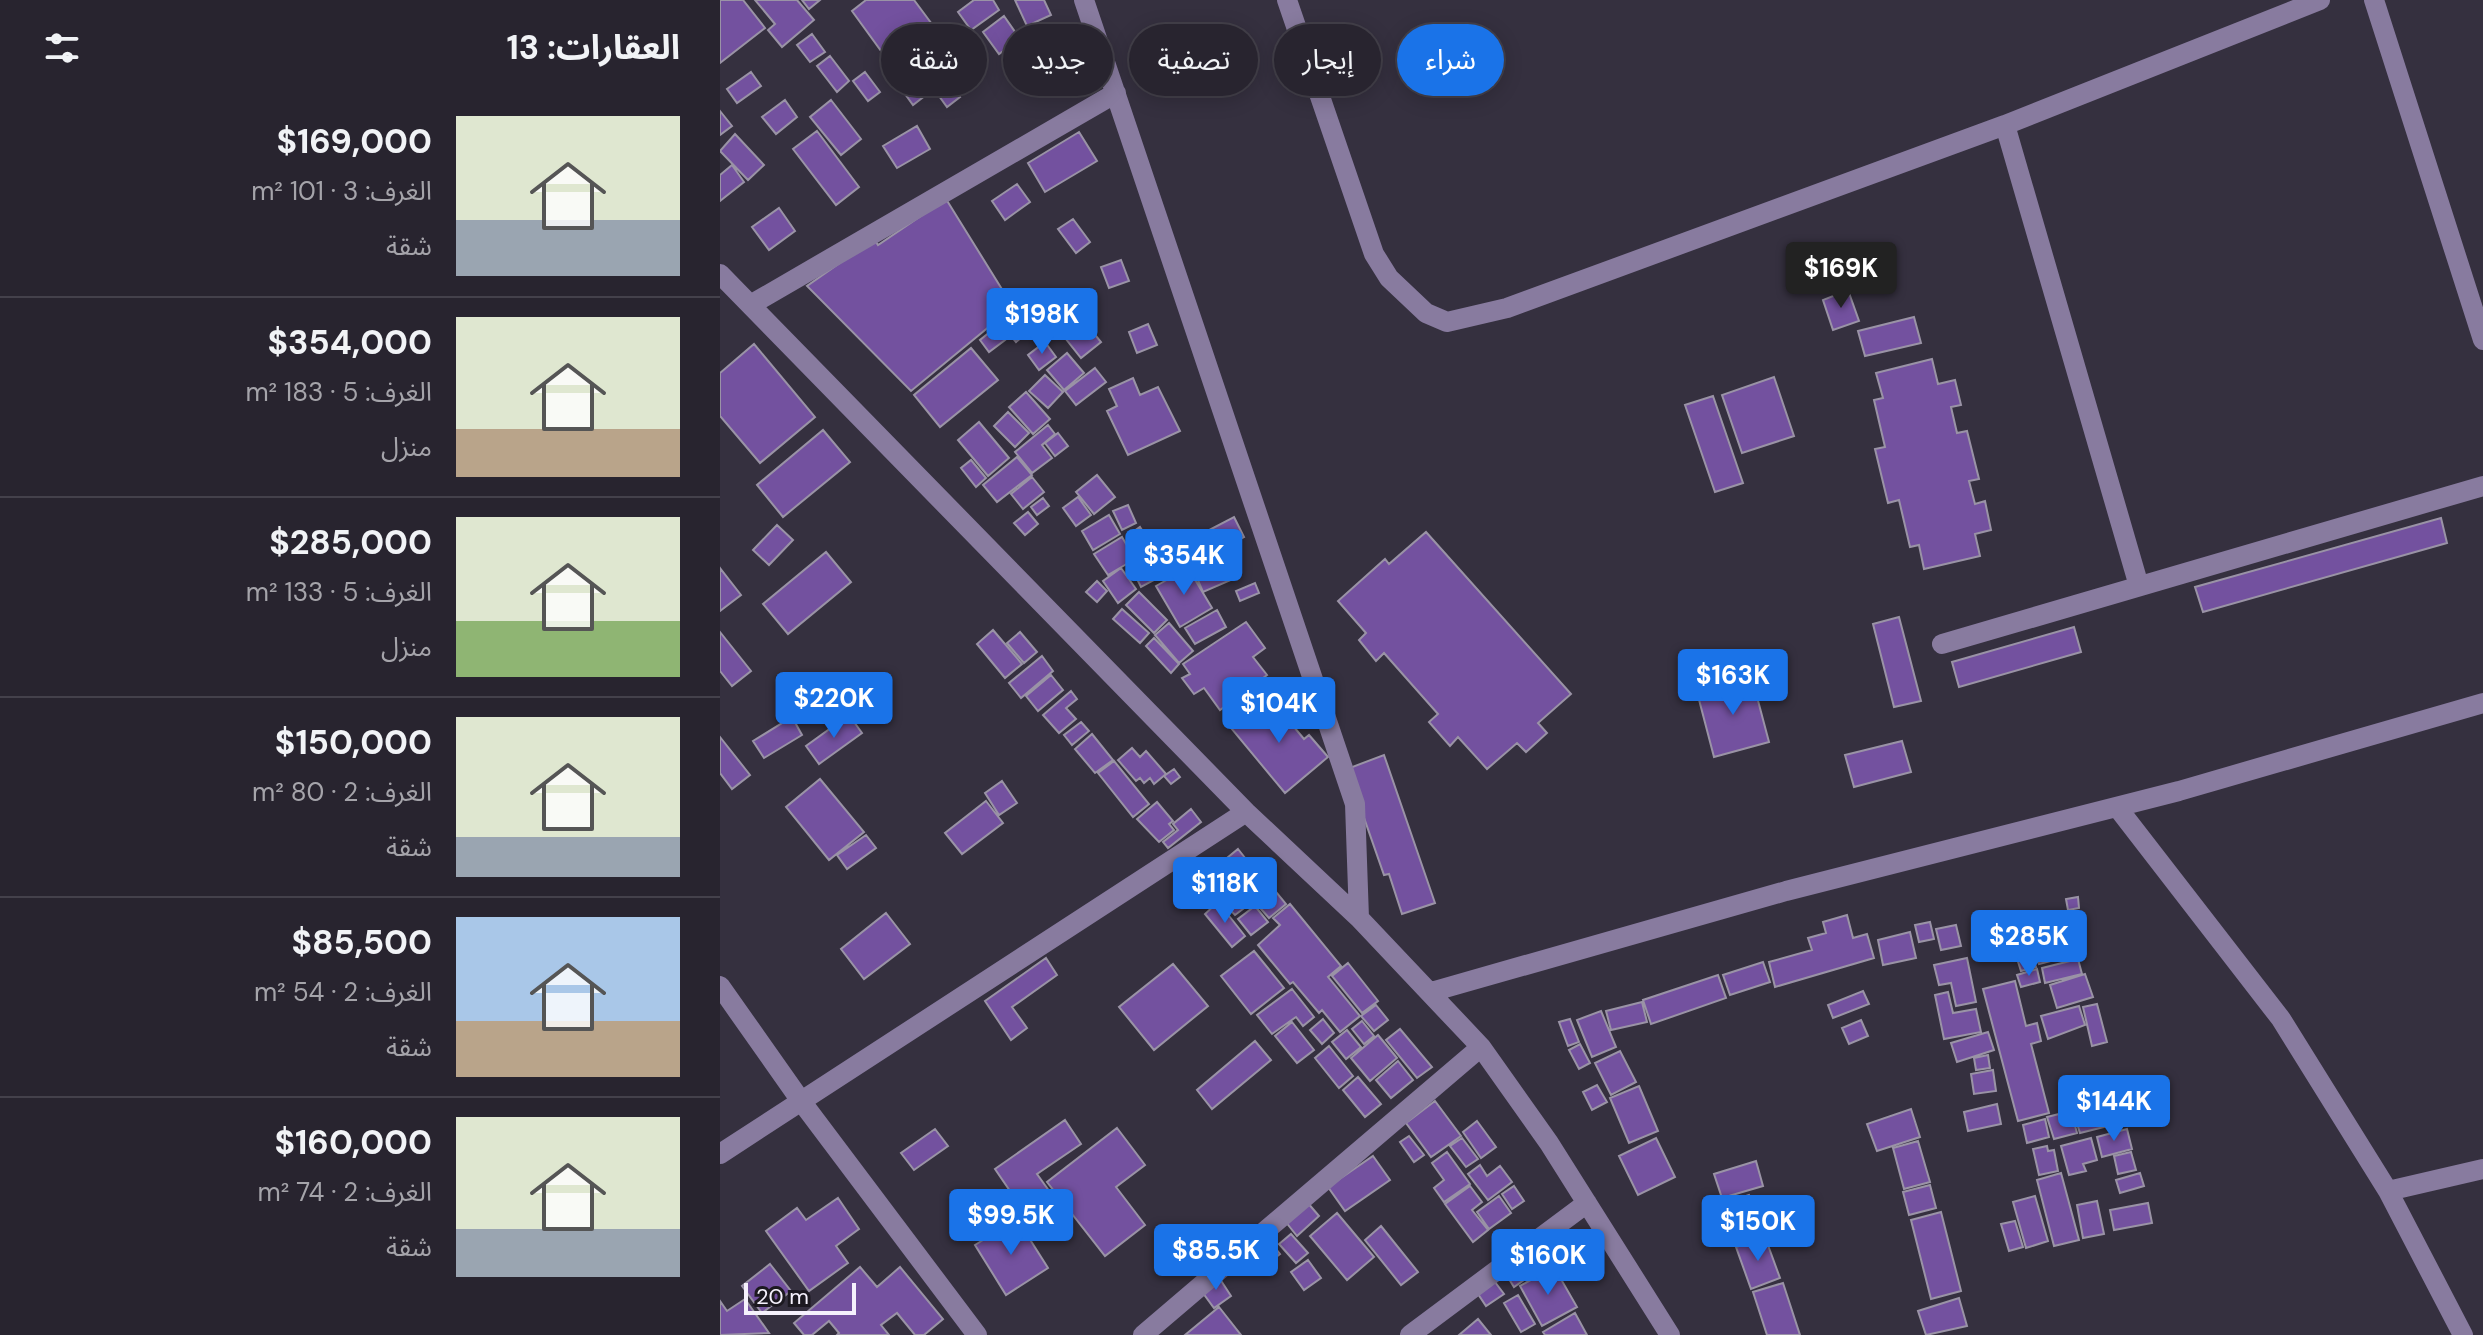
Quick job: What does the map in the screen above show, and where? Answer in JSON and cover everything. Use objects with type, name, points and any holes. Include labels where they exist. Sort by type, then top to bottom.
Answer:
[{"type":"street","points":[[1084,0],[1355,804],[1359,918]]},
{"type":"street","points":[[1287,0],[1374,254],[1408,297],[1426,313],[1447,322],[1507,308],[2005,125],[2320,0]]},
{"type":"street","points":[[2374,0],[2483,340]]},
{"type":"street","points":[[752,304],[1116,93]]},
{"type":"street","points":[[2005,125],[2139,586]]},
{"type":"street","points":[[720,274],[1246,812],[1359,918],[1481,1047],[1587,1203],[1670,1335]]},
{"type":"street","points":[[1942,644],[2483,486]]},
{"type":"street","points":[[1431,992],[1786,891],[2117,807],[2483,703]]},
{"type":"street","points":[[2117,807],[2281,1019],[2388,1191],[2463,1335]]},
{"type":"street","points":[[720,1154],[1246,812]]},
{"type":"street","points":[[720,986],[801,1101],[977,1335]]},
{"type":"street","points":[[1143,1335],[1481,1047]]},
{"type":"street","points":[[2388,1191],[2483,1169]]},
{"type":"street","points":[[1410,1335],[1587,1203]]},
{"type":"building","points":[[720,0],[743,0],[765,28],[720,63]]},
{"type":"building","points":[[755,0],[797,0],[814,20],[782,47],[768,30],[775,24]]},
{"type":"building","points":[[802,0],[820,0],[809,9]]},
{"type":"building","points":[[866,0],[914,0],[932,24],[881,24],[881,51],[852,11]]},
{"type":"building","points":[[974,0],[993,0],[999,10],[979,24],[967,24],[958,12]]},
{"type":"building","points":[[1015,0],[1044,0],[1051,15],[1026,24]]},
{"type":"building","points":[[1004,16],[1010,24],[1003,24],[1003,51],[999,54],[987,38],[987,29]]},
{"type":"building","points":[[812,34],[825,52],[810,62],[797,45]]},
{"type":"building","points":[[830,56],[849,81],[837,92],[817,66]]},
{"type":"building","points":[[751,72],[761,86],[737,103],[727,89]]},
{"type":"building","points":[[865,72],[880,92],[868,101],[853,81]]},
{"type":"building","points":[[906,96],[925,96],[913,105]]},
{"type":"building","points":[[939,96],[959,96],[960,97],[947,107]]},
{"type":"building","points":[[785,100],[797,117],[776,134],[762,117]]},
{"type":"building","points":[[831,100],[861,139],[841,155],[810,117]]},
{"type":"building","points":[[720,111],[732,126],[720,135]]},
{"type":"building","points":[[917,126],[930,149],[897,168],[883,146]]},
{"type":"building","points":[[817,131],[859,187],[836,205],[793,149]]},
{"type":"building","points":[[1079,132],[1097,161],[1045,192],[1028,163]]},
{"type":"building","points":[[735,134],[764,165],[748,180],[720,151]]},
{"type":"building","points":[[732,165],[744,182],[720,201],[720,175]]},
{"type":"building","points":[[1017,184],[1030,202],[1005,220],[992,201]]},
{"type":"building","points":[[946,199],[1013,307],[911,391],[807,286],[874,239],[878,245]]},
{"type":"building","points":[[779,208],[795,231],[769,250],[752,227]]},
{"type":"building","points":[[1073,219],[1090,242],[1076,253],[1058,229]]},
{"type":"building","points":[[1121,260],[1129,281],[1109,288],[1101,267]]},
{"type":"building","points":[[1848,290],[1859,321],[1833,330],[1823,300]]},
{"type":"building","points":[[1023,306],[1038,324],[1016,342],[1001,324]]},
{"type":"building","points":[[1074,309],[1101,342],[1081,358],[1054,324]]},
{"type":"building","points":[[1914,317],[1921,343],[1865,356],[1858,331]]},
{"type":"building","points":[[1148,324],[1157,345],[1137,353],[1129,332]]},
{"type":"building","points":[[995,328],[1005,340],[989,352],[980,340]]},
{"type":"building","points":[[1045,342],[1056,357],[1039,370],[1028,355]]},
{"type":"building","points":[[754,344],[815,417],[760,463],[720,416],[720,373]]},
{"type":"building","points":[[971,348],[998,380],[940,427],[914,395]]},
{"type":"building","points":[[1067,353],[1084,373],[1064,390],[1047,370]]},
{"type":"building","points":[[1932,359],[1938,384],[1955,380],[1961,405],[1951,407],[1957,433],[1967,431],[1979,479],[1969,481],[1975,504],[1985,501],[1991,530],[1975,534],[1980,556],[1924,569],[1919,545],[1910,547],[1899,500],[1888,503],[1875,449],[1885,447],[1874,400],[1883,398],[1876,373]]},
{"type":"building","points":[[1095,368],[1106,382],[1076,405],[1065,391]]},
{"type":"building","points":[[1045,375],[1063,392],[1048,408],[1029,391]]},
{"type":"building","points":[[1774,377],[1794,436],[1742,453],[1722,395]]},
{"type":"building","points":[[1133,378],[1140,395],[1158,387],[1180,431],[1128,455],[1107,411],[1117,406],[1109,389]]},
{"type":"building","points":[[1026,392],[1050,419],[1033,434],[1009,407]]},
{"type":"building","points":[[1713,396],[1743,483],[1715,492],[1685,405]]},
{"type":"building","points":[[1008,412],[1029,433],[1015,447],[994,426]]},
{"type":"building","points":[[979,422],[1009,458],[988,476],[958,440]]},
{"type":"building","points":[[1048,425],[1055,434],[1042,445],[1052,458],[1032,473],[1015,452]]},
{"type":"building","points":[[823,430],[850,462],[783,517],[757,485]]},
{"type":"building","points":[[1058,433],[1068,446],[1055,456],[1045,443]]},
{"type":"building","points":[[1017,457],[1032,475],[997,502],[983,485]]},
{"type":"building","points":[[971,460],[986,478],[976,487],[961,468]]},
{"type":"building","points":[[1097,475],[1115,497],[1094,514],[1076,492]]},
{"type":"building","points":[[1032,477],[1044,492],[1023,509],[1011,494]]},
{"type":"building","points":[[1078,497],[1091,515],[1076,526],[1063,508]]},
{"type":"building","points":[[1043,498],[1049,506],[1037,515],[1031,507]]},
{"type":"building","points":[[1128,505],[1136,523],[1122,530],[1113,511]]},
{"type":"building","points":[[1028,512],[1038,524],[1025,535],[1014,523]]},
{"type":"building","points":[[1109,515],[1120,534],[1093,550],[1082,531]]},
{"type":"building","points":[[1234,517],[1244,537],[1203,558],[1192,539]]},
{"type":"building","points":[[2441,518],[2447,543],[2203,612],[2195,587]]},
{"type":"building","points":[[777,525],[793,540],[769,565],[753,550]]},
{"type":"building","points":[[1140,527],[1154,548],[1141,557],[1127,536]]},
{"type":"building","points":[[1426,532],[1571,694],[1538,723],[1547,733],[1526,752],[1517,743],[1487,769],[1458,737],[1450,746],[1429,722],[1438,714],[1384,653],[1376,661],[1359,640],[1366,633],[1338,601],[1385,559],[1389,564]]},
{"type":"building","points":[[1185,536],[1197,558],[1169,572],[1158,550]]},
{"type":"building","points":[[1122,537],[1135,559],[1108,575],[1094,554]]},
{"type":"building","points":[[1222,551],[1233,579],[1203,592],[1191,564]]},
{"type":"building","points":[[826,552],[851,582],[788,634],[763,604]]},
{"type":"building","points":[[1155,555],[1165,574],[1141,587],[1131,567]]},
{"type":"building","points":[[720,568],[741,595],[720,611]]},
{"type":"building","points":[[1121,568],[1136,589],[1118,603],[1103,581]]},
{"type":"building","points":[[1188,568],[1212,608],[1180,627],[1156,586]]},
{"type":"building","points":[[1097,581],[1107,591],[1097,602],[1086,592]]},
{"type":"building","points":[[1255,583],[1259,593],[1240,601],[1236,591]]},
{"type":"building","points":[[1139,592],[1167,620],[1154,633],[1126,605]]},
{"type":"building","points":[[1122,609],[1149,633],[1140,643],[1113,619]]},
{"type":"building","points":[[1217,610],[1226,627],[1195,644],[1185,628]]},
{"type":"building","points":[[1899,617],[1921,701],[1894,707],[1873,624]]},
{"type":"building","points":[[1246,622],[1265,648],[1253,657],[1267,675],[1220,710],[1204,688],[1194,694],[1182,678],[1190,674],[1183,664]]},
{"type":"building","points":[[1169,623],[1193,651],[1179,663],[1155,635]]},
{"type":"building","points":[[2074,627],[2081,652],[1959,687],[1952,662]]},
{"type":"building","points":[[993,630],[1022,664],[1005,678],[977,644]]},
{"type":"building","points":[[720,632],[751,671],[732,686],[720,671]]},
{"type":"building","points":[[1020,632],[1037,652],[1024,663],[1007,643]]},
{"type":"building","points":[[1154,638],[1179,664],[1171,673],[1146,646]]},
{"type":"building","points":[[1042,656],[1053,671],[1021,698],[1009,683]]},
{"type":"building","points":[[1051,675],[1063,690],[1038,711],[1026,696]]},
{"type":"building","points":[[1752,678],[1769,742],[1714,757],[1697,692]]},
{"type":"building","points":[[1071,691],[1077,699],[1066,708],[1076,719],[1059,733],[1043,715]]},
{"type":"building","points":[[1269,697],[1304,739],[1309,735],[1328,757],[1285,793],[1231,728]]},
{"type":"building","points":[[849,715],[862,733],[819,764],[806,746]]},
{"type":"building","points":[[792,717],[802,735],[764,758],[753,741]]},
{"type":"building","points":[[1081,722],[1089,731],[1072,745],[1064,735]]},
{"type":"building","points":[[1092,734],[1113,760],[1095,773],[1075,749]]},
{"type":"building","points":[[720,737],[750,775],[732,789],[720,773]]},
{"type":"building","points":[[1902,741],[1911,772],[1854,787],[1845,755]]},
{"type":"building","points":[[1132,748],[1140,757],[1146,751],[1166,774],[1154,784],[1150,778],[1144,783],[1140,778],[1136,781],[1118,760]]},
{"type":"building","points":[[1384,755],[1435,903],[1402,914],[1389,874],[1384,875],[1347,769]]},
{"type":"building","points":[[1114,761],[1149,804],[1133,817],[1098,773]]},
{"type":"building","points":[[1174,769],[1180,777],[1171,784],[1164,776]]},
{"type":"building","points":[[820,779],[864,832],[829,860],[786,807]]},
{"type":"building","points":[[1002,781],[1017,803],[999,815],[985,793]]},
{"type":"building","points":[[986,801],[1003,823],[962,854],[945,833]]},
{"type":"building","points":[[1157,802],[1173,821],[1169,824],[1174,830],[1159,842],[1137,819]]},
{"type":"building","points":[[1191,809],[1201,822],[1168,848],[1163,842],[1178,830],[1173,824]]},
{"type":"building","points":[[866,835],[876,848],[847,869],[837,855]]},
{"type":"building","points":[[1238,849],[1253,868],[1236,881],[1221,863]]},
{"type":"building","points":[[1214,861],[1252,902],[1235,915],[1197,875]]},
{"type":"building","points":[[1258,870],[1286,904],[1269,918],[1240,885]]},
{"type":"building","points":[[2078,897],[2079,908],[2068,910],[2066,899]]},
{"type":"building","points":[[1218,902],[1245,936],[1232,947],[1205,914]]},
{"type":"building","points":[[1290,904],[1341,966],[1328,977],[1360,1016],[1340,1032],[1293,982],[1290,984],[1258,945],[1280,925],[1273,918]]},
{"type":"building","points":[[1255,906],[1268,922],[1251,935],[1238,919]]},
{"type":"building","points":[[886,913],[910,944],[864,979],[841,949]]},
{"type":"building","points":[[1847,915],[1853,938],[1867,934],[1874,958],[1775,987],[1769,962],[1812,950],[1808,938],[1826,933],[1823,922]]},
{"type":"building","points":[[1930,922],[1934,939],[1919,942],[1915,925]]},
{"type":"building","points":[[1956,925],[1961,946],[1941,950],[1936,929]]},
{"type":"building","points":[[1910,932],[1916,958],[1883,965],[1878,940]]},
{"type":"building","points":[[2064,933],[2070,956],[2039,964],[2034,940]]},
{"type":"building","points":[[2028,941],[2036,967],[2021,971],[2013,946]]},
{"type":"building","points":[[1254,951],[1284,988],[1251,1014],[1221,976]]},
{"type":"building","points":[[1046,958],[1057,975],[1012,1007],[1027,1028],[1011,1040],[985,1001]]},
{"type":"building","points":[[1967,958],[1976,1002],[1956,1006],[1951,983],[1939,985],[1934,965]]},
{"type":"building","points":[[2078,959],[2082,974],[2045,983],[2042,968]]},
{"type":"building","points":[[1763,962],[1770,982],[1730,995],[1723,975]]},
{"type":"building","points":[[1348,963],[1378,1001],[1362,1013],[1332,976]]},
{"type":"building","points":[[1173,964],[1208,1006],[1154,1050],[1119,1007]]},
{"type":"building","points":[[2037,969],[2040,982],[2021,987],[2017,975]]},
{"type":"building","points":[[2085,974],[2093,997],[2057,1008],[2050,985]]},
{"type":"building","points":[[1718,975],[1726,998],[1651,1024],[1643,1000]]},
{"type":"building","points":[[2015,981],[2026,1026],[2037,1023],[2041,1041],[2031,1044],[2049,1113],[2018,1121],[1983,989]]},
{"type":"building","points":[[1292,989],[1314,1017],[1303,1026],[1296,1017],[1272,1034],[1257,1015]]},
{"type":"building","points":[[1863,991],[1869,1004],[1833,1018],[1828,1005]]},
{"type":"building","points":[[1948,992],[1953,1013],[1976,1009],[1981,1032],[1944,1039],[1935,995]]},
{"type":"building","points":[[1642,1002],[1647,1022],[1611,1030],[1606,1011]]},
{"type":"building","points":[[2097,1004],[2107,1042],[2092,1046],[2083,1007]]},
{"type":"building","points":[[1376,1005],[1388,1020],[1374,1031],[1361,1016]]},
{"type":"building","points":[[2079,1006],[2085,1025],[2048,1039],[2041,1016]]},
{"type":"building","points":[[1601,1011],[1616,1047],[1592,1057],[1577,1020]]},
{"type":"building","points":[[1323,1019],[1334,1033],[1322,1044],[1310,1030]]},
{"type":"building","points":[[1570,1019],[1579,1042],[1568,1046],[1559,1022]]},
{"type":"building","points":[[1861,1020],[1868,1036],[1849,1044],[1842,1028]]},
{"type":"building","points":[[1362,1021],[1374,1036],[1364,1044],[1352,1029]]},
{"type":"building","points":[[1292,1022],[1314,1050],[1297,1063],[1275,1036]]},
{"type":"building","points":[[1400,1029],[1432,1067],[1417,1078],[1386,1040]]},
{"type":"building","points":[[1347,1030],[1361,1047],[1346,1059],[1332,1042]]},
{"type":"building","points":[[1988,1032],[1994,1050],[1957,1062],[1951,1043]]},
{"type":"building","points":[[1378,1035],[1397,1058],[1370,1081],[1351,1058]]},
{"type":"building","points":[[1255,1041],[1271,1060],[1212,1109],[1197,1090]]},
{"type":"building","points":[[1580,1044],[1590,1063],[1579,1069],[1569,1050]]},
{"type":"building","points":[[1329,1046],[1353,1076],[1339,1088],[1315,1058]]},
{"type":"building","points":[[1620,1051],[1636,1082],[1611,1095],[1595,1063]]},
{"type":"building","points":[[1988,1055],[1990,1068],[1976,1070],[1974,1058]]},
{"type":"building","points":[[1398,1061],[1413,1080],[1391,1098],[1376,1080]]},
{"type":"building","points":[[1993,1070],[1996,1091],[1974,1094],[1971,1074]]},
{"type":"building","points":[[1358,1077],[1381,1104],[1365,1117],[1343,1090]]},
{"type":"building","points":[[2107,1081],[2111,1096],[2085,1103],[2081,1087]]},
{"type":"building","points":[[1597,1085],[1607,1102],[1592,1110],[1583,1092]]},
{"type":"building","points":[[1639,1086],[1658,1131],[1629,1143],[1610,1098]]},
{"type":"building","points":[[1435,1101],[1461,1136],[1431,1157],[1406,1123]]},
{"type":"building","points":[[1997,1104],[2001,1124],[1968,1131],[1964,1112]]},
{"type":"building","points":[[2099,1108],[2104,1127],[2080,1133],[2074,1114]]},
{"type":"building","points":[[1911,1109],[1920,1137],[1877,1151],[1867,1124]]},
{"type":"building","points":[[2071,1111],[2077,1133],[2054,1139],[2047,1117]]},
{"type":"building","points":[[2045,1119],[2049,1137],[2027,1143],[2023,1125]]},
{"type":"building","points":[[1065,1120],[1081,1144],[1037,1174],[1052,1195],[1025,1213],[995,1169]]},
{"type":"building","points":[[1477,1121],[1496,1147],[1481,1158],[1463,1132]]},
{"type":"building","points":[[1117,1128],[1145,1165],[1116,1187],[1145,1225],[1105,1256],[1047,1182]]},
{"type":"building","points":[[935,1129],[948,1146],[914,1170],[901,1153]]},
{"type":"building","points":[[2127,1129],[2132,1149],[2102,1157],[2097,1137]]},
{"type":"building","points":[[1409,1136],[1424,1155],[1414,1162],[1400,1142]]},
{"type":"building","points":[[1462,1138],[1478,1159],[1466,1167],[1450,1146]]},
{"type":"building","points":[[1656,1138],[1675,1177],[1638,1195],[1619,1156]]},
{"type":"building","points":[[2091,1138],[2097,1160],[2083,1164],[2086,1171],[2069,1175],[2061,1146]]},
{"type":"building","points":[[1918,1141],[1930,1182],[1904,1189],[1893,1148]]},
{"type":"building","points":[[2047,1146],[2048,1151],[2054,1150],[2058,1171],[2039,1175],[2033,1149]]},
{"type":"building","points":[[1447,1152],[1470,1184],[1444,1202],[1434,1188],[1444,1180],[1432,1163]]},
{"type":"building","points":[[2131,1152],[2136,1170],[2118,1174],[2114,1156]]},
{"type":"building","points":[[1373,1156],[1390,1180],[1345,1211],[1328,1187]]},
{"type":"building","points":[[1756,1161],[1763,1186],[1722,1198],[1714,1174]]},
{"type":"building","points":[[1480,1165],[1487,1176],[1500,1166],[1512,1182],[1488,1200],[1468,1174]]},
{"type":"building","points":[[2061,1173],[2079,1240],[2054,1246],[2037,1180]]},
{"type":"building","points":[[2140,1173],[2144,1186],[2120,1193],[2116,1180]]},
{"type":"building","points":[[1930,1185],[1936,1208],[1909,1215],[1903,1192]]},
{"type":"building","points":[[1470,1186],[1482,1202],[1472,1210],[1488,1230],[1473,1242],[1445,1204]]},
{"type":"building","points":[[1514,1186],[1524,1201],[1512,1209],[1502,1194]]},
{"type":"building","points":[[1749,1195],[1760,1232],[1734,1240],[1723,1203]]},
{"type":"building","points":[[1499,1196],[1511,1213],[1489,1229],[1477,1212]]},
{"type":"building","points":[[2035,1196],[2048,1241],[2026,1248],[2013,1202]]},
{"type":"building","points":[[838,1198],[859,1229],[836,1246],[848,1263],[809,1291],[766,1231],[797,1208],[806,1220]]},
{"type":"building","points":[[2097,1201],[2104,1234],[2083,1238],[2077,1205]]},
{"type":"building","points":[[1307,1202],[1319,1216],[1297,1236],[1285,1221]]},
{"type":"building","points":[[2148,1203],[2152,1223],[2114,1230],[2110,1210]]},
{"type":"building","points":[[1941,1212],[1961,1291],[1931,1299],[1911,1220]]},
{"type":"building","points":[[1337,1213],[1374,1257],[1347,1280],[1310,1236]]},
{"type":"building","points":[[1017,1219],[1048,1268],[1006,1295],[975,1245]]},
{"type":"building","points":[[2015,1221],[2023,1247],[2009,1251],[2001,1224]]},
{"type":"building","points":[[1381,1226],[1418,1272],[1401,1285],[1365,1240]]},
{"type":"building","points":[[1291,1234],[1308,1253],[1296,1263],[1279,1244]]},
{"type":"building","points":[[1265,1235],[1280,1254],[1263,1267],[1248,1248]]},
{"type":"building","points":[[1765,1237],[1780,1278],[1751,1289],[1736,1247]]},
{"type":"building","points":[[1547,1245],[1557,1262],[1540,1271],[1531,1255]]},
{"type":"building","points":[[1524,1256],[1535,1272],[1514,1287],[1504,1271]]},
{"type":"building","points":[[1308,1260],[1321,1278],[1304,1290],[1291,1272]]},
{"type":"building","points":[[770,1264],[791,1291],[762,1313],[742,1286]]},
{"type":"building","points":[[860,1267],[877,1287],[900,1267],[943,1319],[924,1335],[915,1335],[897,1313],[881,1325],[889,1335],[837,1335],[839,1333],[829,1321],[812,1335],[804,1335],[794,1323]]},
{"type":"building","points":[[1554,1267],[1577,1307],[1542,1326],[1520,1286]]},
{"type":"building","points":[[1218,1276],[1231,1296],[1214,1308],[1200,1289]]},
{"type":"building","points":[[1495,1282],[1504,1294],[1486,1306],[1478,1294]]},
{"type":"building","points":[[1783,1283],[1800,1335],[1767,1335],[1753,1292]]},
{"type":"building","points":[[1518,1295],[1535,1324],[1521,1332],[1504,1303]]},
{"type":"building","points":[[1959,1298],[1967,1326],[1926,1335],[1918,1311]]},
{"type":"building","points":[[745,1299],[769,1333],[720,1335],[720,1301],[727,1311]]},
{"type":"building","points":[[1219,1307],[1241,1335],[1185,1335]]},
{"type":"building","points":[[1575,1313],[1587,1335],[1545,1335],[1543,1332]]},
{"type":"building","points":[[1478,1319],[1491,1335],[1459,1335]]}]
